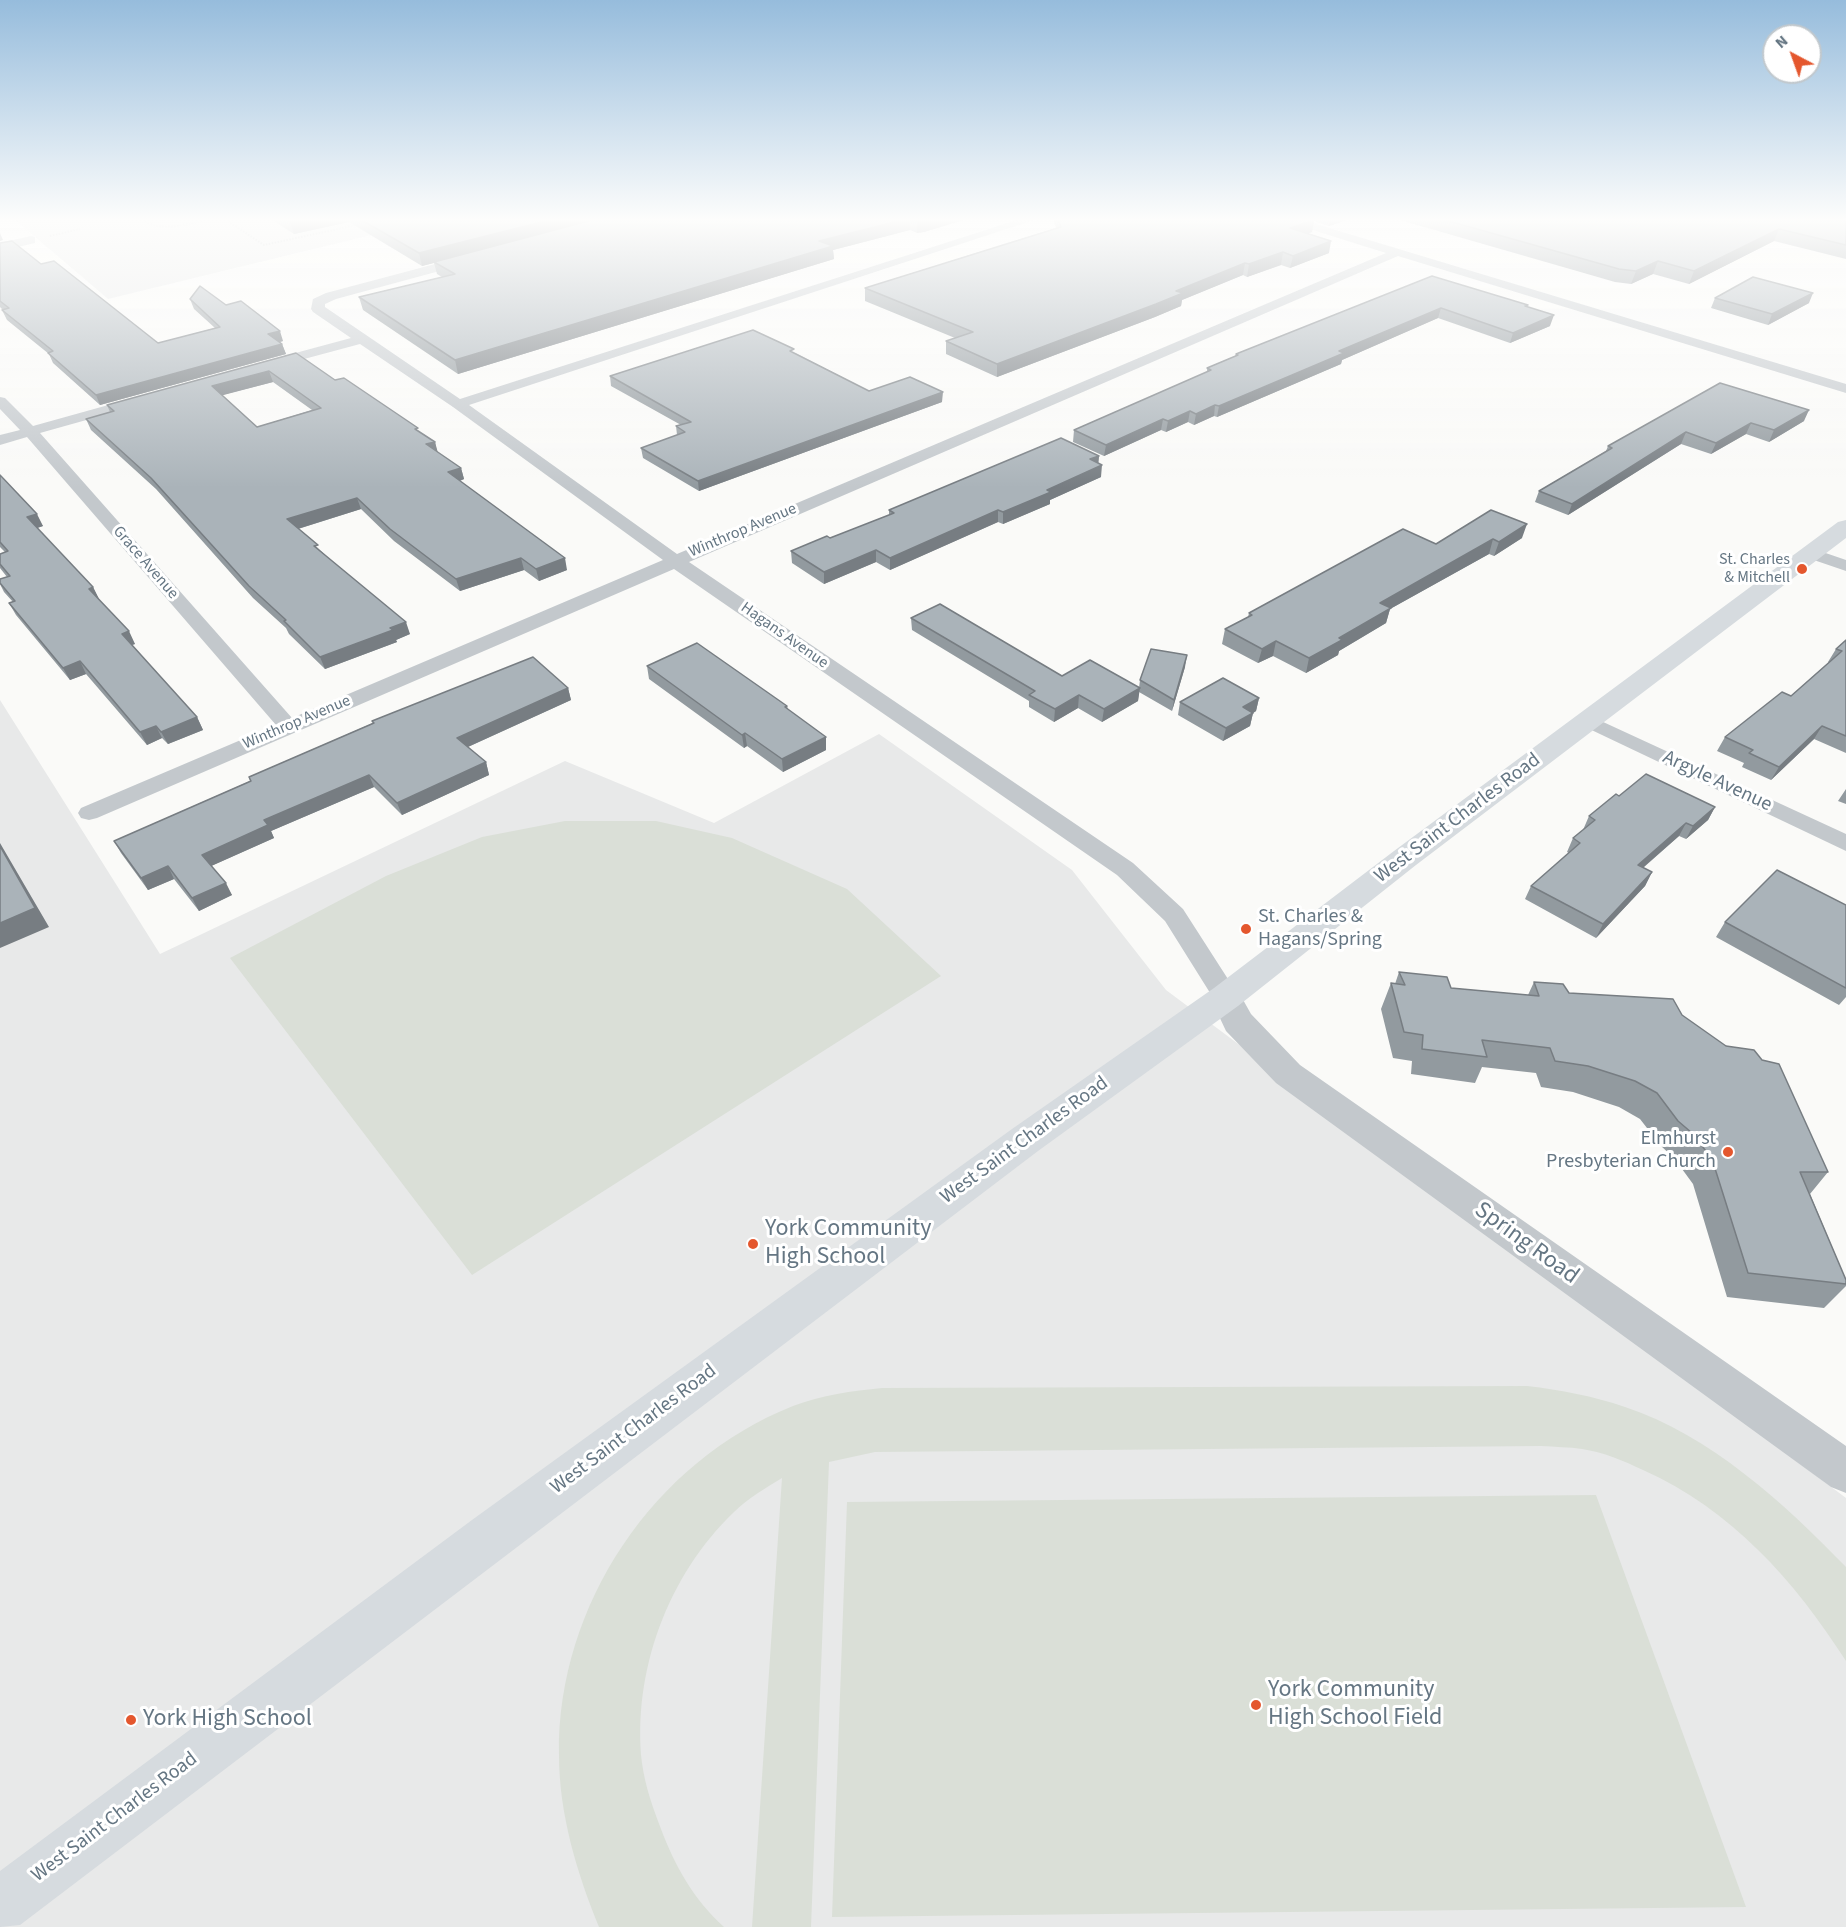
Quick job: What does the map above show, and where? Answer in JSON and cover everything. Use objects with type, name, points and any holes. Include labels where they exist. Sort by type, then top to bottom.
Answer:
[{"type":"main road","name":"West Saint Charles Road","points":[[0,1905],[604,1451],[1025,1140],[1226,997],[1846,527]]},
{"type":"street","name":"Hagans Avenue","points":[[318,308],[458,404],[675,561],[1125,869],[1174,915],[1226,997]]},
{"type":"street","points":[[458,404],[756,308]]},
{"type":"street","name":"Winthrop Avenue","points":[[89,813],[1267,308]]},
{"type":"street","points":[[1581,308],[1846,389]]},
{"type":"street","points":[[248,371],[362,339]]},
{"type":"street","points":[[0,440],[156,396]]},
{"type":"street","name":"Grace Avenue","points":[[0,401],[30,431],[289,727]]},
{"type":"street","points":[[1811,553],[1846,566]]},
{"type":"street","name":"Argyle Avenue","points":[[1588,721],[1846,843]]},
{"type":"street","name":"Spring Road","points":[[1226,997],[1238,1022],[1288,1074],[1846,1473]]},
{"type":"shaded area","name":"York Community High School","points":[[0,700],[160,954],[565,761],[714,823],[879,734],[1072,870],[1166,990],[1846,1498],[1846,1927],[0,1927]]},
{"type":"shaded area","points":[[565,821],[656,821],[732,838],[847,889],[941,976],[472,1275],[230,958],[386,876],[482,837]]},
{"type":"shaded area","points":[[1527,1386],[1601,1400],[1656,1419],[1716,1453],[1772,1496],[1846,1567],[1846,1661],[1805,1603],[1758,1550],[1733,1527],[1705,1505],[1675,1486],[1628,1463],[1590,1450],[1541,1446],[875,1452],[829,1462],[811,1927],[752,1927],[782,1478],[734,1512],[690,1565],[673,1595],[660,1627],[649,1660],[643,1694],[640,1729],[642,1763],[655,1813],[666,1843],[686,1882],[703,1906],[724,1927],[599,1927],[583,1886],[571,1843],[560,1777],[559,1755],[563,1699],[575,1645],[596,1593],[623,1545],[657,1501],[698,1463],[743,1431],[804,1402],[837,1394],[882,1388]]},
{"type":"shaded area","name":"York Community High School Field","points":[[1596,1495],[1746,1907],[832,1917],[847,1502]]},
{"type":"building","points":[[9,308],[114,308],[158,343],[220,327],[200,308],[250,308],[280,331],[268,334],[282,344],[96,395],[48,353],[53,351],[2,310]]},
{"type":"building","points":[[376,308],[628,308],[455,360]]},
{"type":"building","points":[[914,308],[1146,308],[997,364],[946,341],[973,332]]},
{"type":"building","points":[[1352,308],[1531,308],[1554,315],[1513,333],[1441,308],[1339,351],[1344,353],[1219,406],[1215,405],[1196,414],[1190,411],[1168,421],[1163,419],[1106,445],[1074,430],[1211,370],[1207,368],[1238,355],[1236,354]]},
{"type":"building","points":[[1750,308],[1784,308],[1772,314]]},
{"type":"building","points":[[753,330],[794,349],[790,351],[869,391],[910,377],[943,392],[698,481],[641,448],[685,432],[676,426],[691,422],[610,376]]},
{"type":"building","points":[[296,353],[335,380],[344,378],[418,428],[415,429],[435,442],[426,444],[461,468],[448,472],[565,558],[536,569],[521,558],[456,579],[390,529],[357,498],[287,519],[318,545],[314,546],[406,622],[390,628],[393,630],[320,657],[284,621],[286,620],[249,586],[151,478],[86,419],[114,411],[107,405]],"holes":[[[269,371],[321,408],[257,427],[212,386]]]},
{"type":"building","points":[[1720,383],[1809,410],[1774,430],[1751,423],[1716,443],[1686,432],[1572,504],[1539,491],[1612,448],[1608,446]]},
{"type":"building","points":[[1061,438],[1099,456],[1090,459],[1102,465],[1047,490],[1051,492],[1003,512],[998,510],[890,558],[876,550],[824,572],[791,551],[894,513],[889,510]]},
{"type":"building","points":[[0,475],[37,514],[27,517],[93,587],[89,589],[129,631],[122,634],[197,717],[161,732],[156,726],[140,732],[80,661],[63,668],[9,603],[15,601],[0,583],[0,579],[10,576],[0,564],[0,554],[8,551],[0,542]]},
{"type":"building","points":[[1491,510],[1527,524],[1499,542],[1493,539],[1380,603],[1391,608],[1339,638],[1342,640],[1309,658],[1276,641],[1262,649],[1225,629],[1252,615],[1249,613],[1403,529],[1436,544]]},
{"type":"building","points":[[940,604],[1062,676],[1090,660],[1140,688],[1104,709],[1079,695],[1055,709],[1029,695],[1035,691],[911,618]]},
{"type":"building","points":[[1846,640],[1846,736],[1822,726],[1779,767],[1749,753],[1753,750],[1725,737],[1782,692],[1791,696],[1842,651],[1836,649]]},
{"type":"building","points":[[697,643],[787,706],[785,707],[826,737],[782,759],[745,733],[742,735],[647,666]]},
{"type":"building","points":[[1151,649],[1187,655],[1174,700],[1140,680]]},
{"type":"building","points":[[533,657],[568,688],[457,738],[486,762],[397,803],[369,775],[264,820],[268,825],[202,855],[226,883],[192,898],[168,866],[141,878],[114,841],[251,781],[249,777],[374,723],[372,721]]},
{"type":"building","points":[[1223,678],[1259,698],[1243,707],[1253,713],[1226,728],[1180,702]]},
{"type":"building","points":[[1646,774],[1715,807],[1693,826],[1686,823],[1638,865],[1652,872],[1603,924],[1531,886],[1580,843],[1573,838],[1595,820],[1589,816]]},
{"type":"building","points":[[0,846],[35,908],[0,923]]},
{"type":"building","points":[[1777,870],[1846,905],[1846,988],[1725,922]]},
{"type":"building","name":"Elmhurst Presbyterian Church","points":[[1399,972],[1447,977],[1451,988],[1539,996],[1534,982],[1563,984],[1569,993],[1673,999],[1682,1015],[1726,1046],[1754,1050],[1762,1060],[1779,1064],[1828,1172],[1800,1172],[1846,1284],[1748,1273],[1712,1159],[1657,1093],[1635,1081],[1588,1066],[1555,1061],[1550,1048],[1482,1040],[1487,1057],[1422,1049],[1423,1035],[1404,1032],[1391,983],[1405,985]]},
{"type":"place","name":"St. Charles & Mitchell","points":[[1802,569]]},
{"type":"place","name":"St. Charles & Hagans/Spring","points":[[1246,929]]},
{"type":"place","name":"Elmhurst Presbyterian Church","points":[[1728,1152]]},
{"type":"place","name":"York Community High School","points":[[753,1244]]},
{"type":"place","name":"York Community High School Field","points":[[1256,1705]]},
{"type":"place","name":"York High School","points":[[131,1720]]}]
